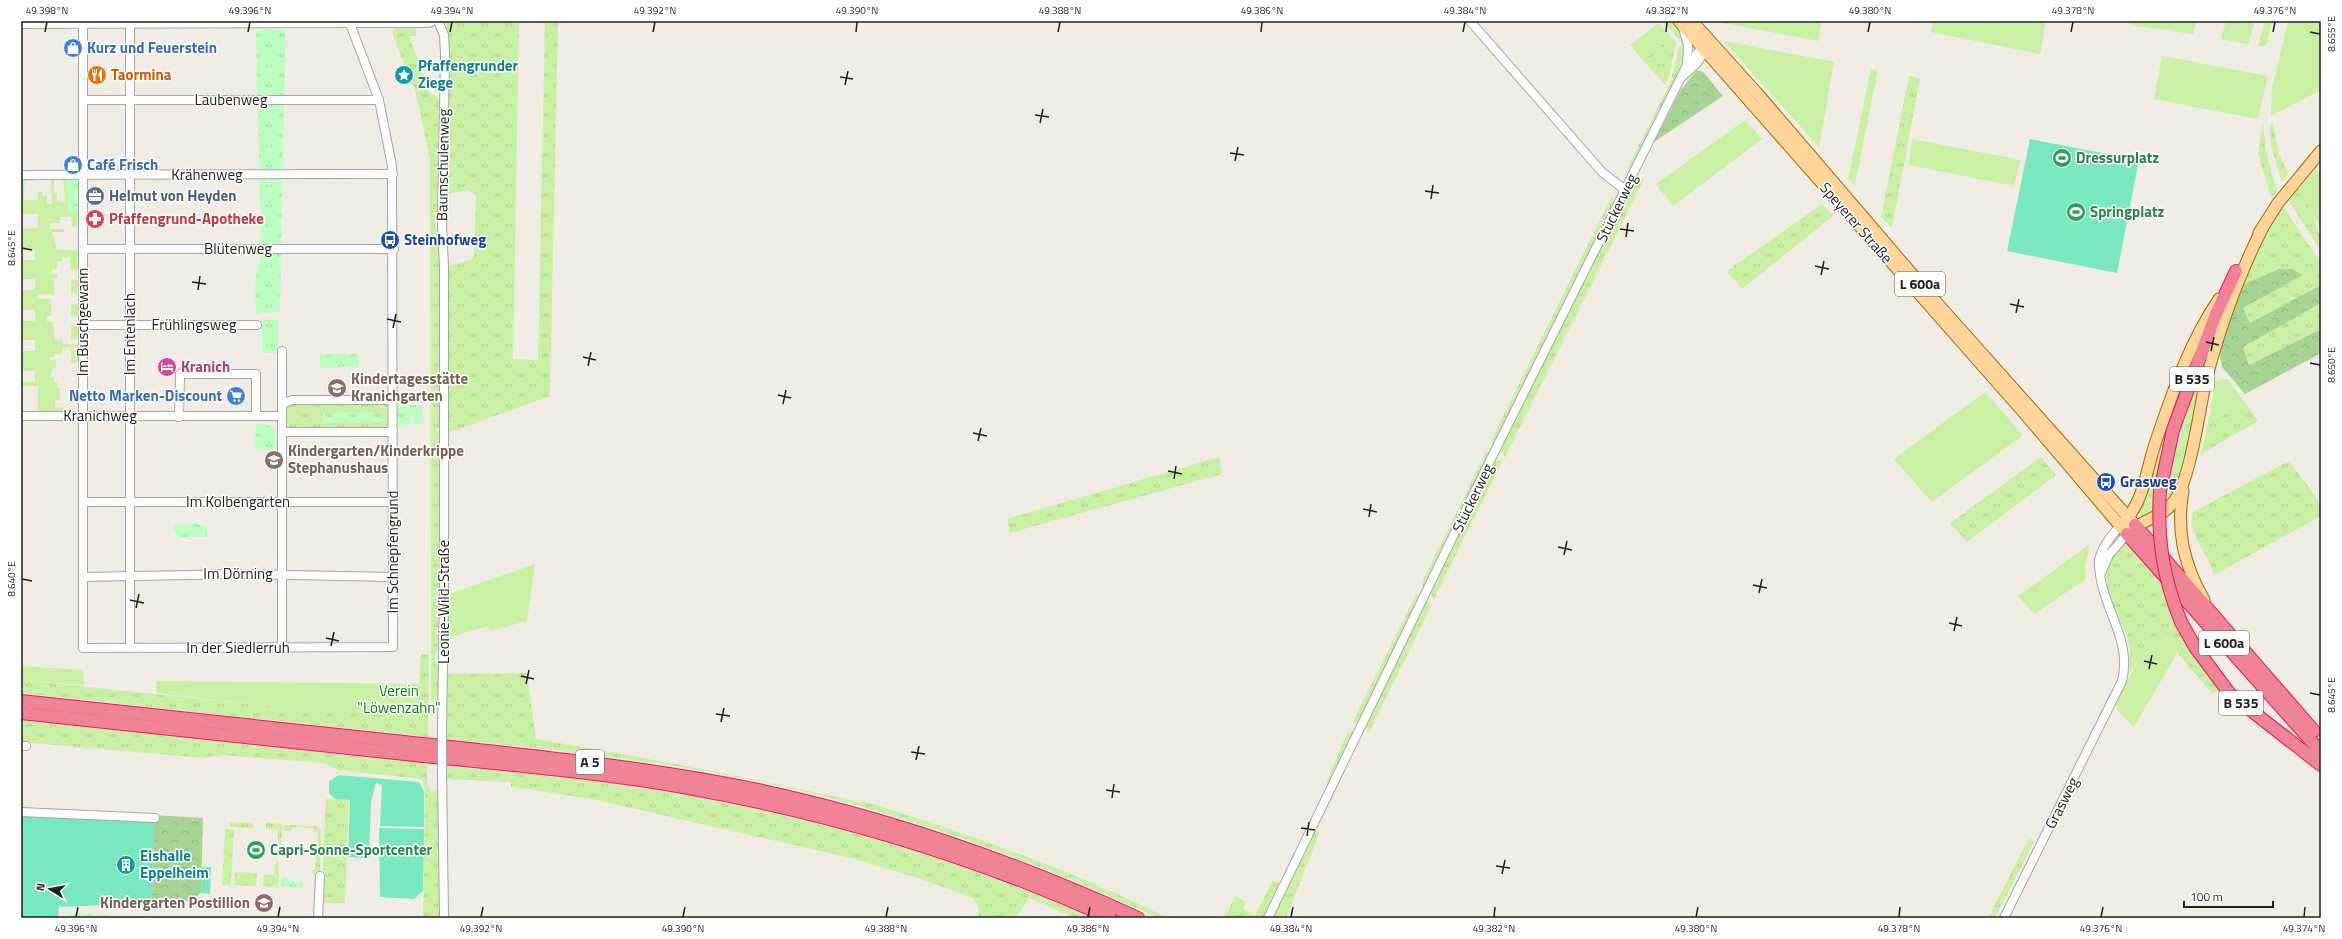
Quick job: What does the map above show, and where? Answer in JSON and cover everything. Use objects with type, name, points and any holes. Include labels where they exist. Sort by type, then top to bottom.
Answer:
[{"type":"highway","name":"B 535","points":[[2236,271],[2216,314],[2173,430],[2160,491],[2160,548],[2167,582],[2181,622],[2195,647],[2230,694],[2321,765]]},
{"type":"highway","name":"L 600a","points":[[2127,526],[2211,612]]},
{"type":"highway","name":"L 600a","points":[[2127,526],[2321,752]]},
{"type":"highway","name":"B 535","points":[[2211,612],[2321,739]]},
{"type":"highway","name":"A 5","points":[[21,701],[597,763],[722,783],[811,802],[943,840],[1036,874],[1138,918]]},
{"type":"highway","name":"A 5","points":[[21,712],[601,775],[720,794],[807,814],[916,844],[1022,881],[1110,918]]},
{"type":"main road","name":"Speyerer Straße","points":[[1684,22],[1916,279],[2127,526]]},
{"type":"main road","name":"B 535","points":[[2236,271],[2278,203],[2321,151]]},
{"type":"main road","name":"B 535","points":[[2211,612],[2191,576],[2182,544],[2180,509],[2185,474],[2207,379],[2222,325],[2235,287],[2263,227]]},
{"type":"main road","points":[[2127,526],[2141,494],[2154,446],[2177,379],[2209,313],[2236,271]]},
{"type":"main road","points":[[2127,526],[2159,516],[2172,505],[2185,474]]},
{"type":"street","points":[[21,24],[130,22],[349,22],[429,24],[433,21]]},
{"type":"street","name":"Baumschulenweg","points":[[438,21],[444,35],[445,54],[442,226],[444,266],[444,431]]},
{"type":"street","points":[[1470,21],[1602,172],[1625,190]]},
{"type":"street","name":"Im Entenlach","points":[[130,22],[130,647]]},
{"type":"street","points":[[282,432],[393,432],[393,174],[387,133],[379,100],[349,22]]},
{"type":"street","points":[[1684,22],[1688,45],[1687,65]]},
{"type":"street","name":"Im Buschgewann","points":[[83,23],[83,648]]},
{"type":"street","name":"Stückerweg","points":[[1680,80],[1706,46]]},
{"type":"street","name":"Stückerweg","points":[[1268,918],[1687,65],[1706,46]]},
{"type":"street","name":"Laubenweg","points":[[83,100],[379,100]]},
{"type":"street","name":"Krähenweg","points":[[21,175],[393,174]]},
{"type":"street","name":"Blütenweg","points":[[83,249],[394,249]]},
{"type":"street","name":"Frühlingsweg","points":[[83,325],[257,325]]},
{"type":"street","points":[[282,351],[282,648]]},
{"type":"street","points":[[179,416],[180,374],[256,374],[256,416]]},
{"type":"street","points":[[282,404],[292,400],[393,400]]},
{"type":"street","name":"Kranichweg","points":[[21,416],[282,416]]},
{"type":"street","name":"Leonie-Wild-Straße","points":[[444,431],[442,732],[444,918]]},
{"type":"street","name":"Im Schnepfengrund","points":[[393,432],[393,648]]},
{"type":"street","name":"Im Kolbengarten","points":[[83,502],[393,502]]},
{"type":"street","name":"Grasweg","points":[[2004,918],[2122,681],[2125,658],[2123,640],[2104,594],[2100,574],[2109,555],[2127,526]]},
{"type":"street","name":"Im Dörning","points":[[83,577],[130,574],[282,574],[393,577]]},
{"type":"street","name":"In der Siedlerruh","points":[[83,648],[393,648]]},
{"type":"street","points":[[21,812],[155,818]]},
{"type":"street","points":[[318,918],[320,876]]},
{"type":"green space","points":[[446,21],[519,21],[513,359],[538,360],[545,21],[558,21],[550,396],[446,434],[447,267],[470,260],[474,256],[476,195],[468,190],[446,194]]},
{"type":"green space","points":[[1663,21],[1672,21],[1681,31],[1685,44],[1681,42]]},
{"type":"green space","points":[[1712,21],[1822,21],[1818,41]]},
{"type":"green space","points":[[1933,21],[2046,22],[2040,54],[1931,32]]},
{"type":"green space","points":[[2130,21],[2196,21],[2193,34],[2129,25]]},
{"type":"green space","points":[[2226,21],[2255,21],[2248,44],[2221,39]]},
{"type":"green space","points":[[2265,21],[2272,21],[2266,46],[2258,46]]},
{"type":"green space","points":[[2288,21],[2321,21],[2321,90],[2271,116],[2272,89]]},
{"type":"green space","points":[[1659,23],[1671,37],[1643,60],[1630,45]]},
{"type":"green space","points":[[395,28],[416,28],[416,36],[409,36],[429,92],[441,100],[440,202],[435,222],[441,268],[440,428],[436,429],[440,435],[440,648],[435,653],[435,661],[440,670],[440,701],[433,702],[431,699],[430,160],[416,93],[392,33]]},
{"type":"green space","points":[[260,29],[286,30],[280,312],[256,314],[255,281],[261,254],[256,34]]},
{"type":"green space","points":[[1671,37],[1676,42],[1669,77],[1665,85],[1643,60]]},
{"type":"green space","points":[[1724,41],[1834,62],[1819,147],[1727,45]]},
{"type":"green space","points":[[1679,47],[1683,47],[1682,59],[1671,91],[1631,169],[1625,173],[1671,81]]},
{"type":"green space","points":[[2162,56],[2268,76],[2258,119],[2154,99]]},
{"type":"green space","points":[[1871,69],[1878,70],[1855,185],[1848,179]]},
{"type":"green space","points":[[1697,70],[1703,72],[1723,96],[1654,142],[1680,91]]},
{"type":"green space","points":[[1909,76],[1920,78],[1892,228],[1881,217]]},
{"type":"green space","points":[[1745,120],[1762,139],[1673,206],[1656,184]]},
{"type":"green space","points":[[2263,122],[2266,151],[2277,192],[2271,197],[2258,154]]},
{"type":"green space","points":[[2273,123],[2278,151],[2288,173],[2282,183],[2271,146],[2270,125]]},
{"type":"green space","points":[[1912,139],[2020,160],[2014,186],[1909,165]]},
{"type":"green space","points":[[2030,139],[2139,160],[2117,273],[2007,251]]},
{"type":"green space","points":[[2316,169],[2321,173],[2321,229],[2299,189]]},
{"type":"green space","points":[[1637,175],[1644,179],[1505,457],[1499,451]]},
{"type":"green space","points":[[21,178],[34,178],[34,181],[25,181],[24,200],[38,200],[38,192],[43,192],[42,196],[47,196],[47,204],[52,204],[51,178],[54,178],[54,193],[57,193],[57,201],[65,202],[63,178],[67,178],[68,213],[80,213],[80,227],[72,227],[71,217],[60,217],[60,223],[50,223],[50,229],[64,229],[64,232],[52,232],[57,250],[80,250],[80,270],[70,270],[70,257],[62,257],[62,261],[57,261],[57,269],[52,269],[52,274],[57,274],[57,278],[52,279],[54,281],[54,295],[38,294],[38,299],[51,299],[51,316],[47,316],[47,322],[53,322],[55,340],[62,340],[63,344],[80,344],[80,348],[63,347],[62,354],[54,354],[54,357],[49,357],[50,360],[56,360],[56,368],[52,369],[51,376],[54,377],[54,382],[57,382],[57,388],[60,388],[60,400],[55,400],[55,407],[63,407],[63,412],[38,412],[38,386],[21,386],[21,382],[35,382],[35,371],[21,371],[21,351],[35,351],[35,340],[21,340],[21,321],[35,321],[35,310],[21,310],[21,290],[35,290],[35,279],[21,279],[21,260],[35,260],[35,250],[21,249],[21,229],[38,228],[38,214],[21,214]]},
{"type":"green space","points":[[67,178],[79,178],[80,213],[68,213]]},
{"type":"green space","points":[[2297,187],[2302,193],[2317,226],[2321,243],[2321,251],[2288,200]]},
{"type":"green space","points":[[1612,196],[1613,208],[1494,447],[1491,441]]},
{"type":"green space","points":[[1822,204],[1833,216],[1742,289],[1727,271]]},
{"type":"green space","points":[[2283,206],[2321,263],[2321,268],[2318,269],[2321,271],[2321,285],[2250,323],[2243,308],[2302,275],[2240,286],[2255,253]]},
{"type":"green space","points":[[2279,269],[2292,269],[2303,275],[2243,308],[2250,323],[2321,285],[2321,303],[2243,347],[2249,365],[2321,329],[2321,353],[2245,394],[2222,367],[2219,350],[2240,286]]},
{"type":"green space","points":[[71,280],[80,280],[80,293],[71,294]]},
{"type":"green space","points":[[2321,303],[2321,329],[2249,365],[2243,346]]},
{"type":"green space","points":[[71,304],[80,304],[80,317],[71,317]]},
{"type":"green space","points":[[262,320],[278,320],[278,353],[262,353]]},
{"type":"green space","points":[[71,326],[81,326],[80,339],[71,340]]},
{"type":"green space","points":[[2206,326],[2172,419],[2165,444],[2155,492],[2154,514],[2142,518],[2138,513],[2169,410]]},
{"type":"green space","points":[[2216,329],[2177,487],[2167,505],[2172,458]]},
{"type":"green space","points":[[71,350],[81,350],[80,363],[71,363]]},
{"type":"green space","points":[[320,354],[359,354],[359,367],[320,368]]},
{"type":"green space","points":[[2227,379],[2245,403],[2208,423],[2215,383],[2217,380]]},
{"type":"green space","points":[[1985,392],[2023,435],[1932,502],[1894,459]]},
{"type":"green space","points":[[295,403],[384,403],[389,409],[390,417],[388,425],[381,430],[293,430],[287,426],[284,415],[288,406]]},
{"type":"green space","points":[[2245,403],[2258,421],[2201,454],[2208,423]]},
{"type":"green space","points":[[398,405],[422,405],[422,423],[415,424],[414,416],[410,416],[411,424],[398,427]]},
{"type":"green space","points":[[372,412],[384,420],[379,422],[324,423],[323,413]]},
{"type":"green space","points":[[256,424],[269,425],[274,429],[277,449],[255,450]]},
{"type":"green space","points":[[1486,452],[1492,453],[1426,587],[1423,586],[1422,582]]},
{"type":"green space","points":[[1219,457],[1222,474],[1010,533],[1007,519]]},
{"type":"green space","points":[[2041,457],[2056,475],[1967,542],[1950,523]]},
{"type":"green space","points":[[1498,460],[1502,462],[1434,599],[1430,593],[1495,462]]},
{"type":"green space","points":[[2289,461],[2321,504],[2321,516],[2214,575],[2208,559],[2195,536],[2192,520],[2193,512]]},
{"type":"green space","points":[[196,523],[208,529],[207,537],[178,537],[173,528],[179,524]]},
{"type":"green space","points":[[2090,544],[2085,567],[2086,579],[2034,614],[2018,596]]},
{"type":"green space","points":[[2127,544],[2159,578],[2177,629],[2201,666],[2222,691],[2212,693],[2179,655],[2173,640],[2166,638],[2148,642],[2130,673],[2128,639],[2111,602],[2106,583],[2107,573],[2115,552]]},
{"type":"green space","points":[[535,564],[527,621],[489,631],[488,626],[446,638],[446,599],[452,593]]},
{"type":"green space","points":[[1419,593],[1422,595],[1359,722],[1355,724],[1353,721],[1416,595]]},
{"type":"green space","points":[[1425,602],[1432,604],[1369,733],[1365,726]]},
{"type":"green space","points":[[2155,637],[2173,640],[2177,648],[2176,655],[2134,727],[2116,709],[2116,702],[2148,642]]},
{"type":"green space","points":[[421,654],[429,655],[428,737],[21,693],[21,680],[296,709],[417,717]]},
{"type":"green space","points":[[21,666],[83,670],[84,685],[21,680]]},
{"type":"green space","points":[[527,673],[536,739],[698,768],[860,802],[864,801],[942,826],[1056,868],[1131,900],[1168,918],[1159,918],[1113,897],[1019,859],[972,842],[827,797],[777,785],[695,769],[571,752],[446,739],[445,674]]},
{"type":"green space","name":"Verein \"Löwenzahn\"","points":[[157,681],[420,684],[418,717],[296,709],[156,693]]},
{"type":"green space","points":[[21,720],[427,764],[427,782],[432,794],[439,787],[441,918],[423,918],[425,791],[424,783],[421,779],[338,770],[324,763],[222,755],[204,758],[21,742]]},
{"type":"green space","points":[[1354,731],[1328,784],[1326,783],[1347,734]]},
{"type":"green space","points":[[446,766],[644,788],[726,803],[780,815],[886,842],[938,859],[1041,896],[1092,918],[1074,918],[1029,898],[1016,918],[979,918],[978,906],[973,898],[918,878],[851,858],[592,799],[511,787],[511,782],[446,779]]},
{"type":"green space","points":[[339,775],[419,782],[424,791],[424,827],[380,826],[382,785],[376,783],[371,802],[369,858],[348,857],[350,800],[335,799],[329,793],[329,781]]},
{"type":"green space","points":[[326,799],[349,800],[345,903],[321,903]]},
{"type":"green space","points":[[21,813],[154,815],[152,903],[59,907],[58,918],[21,918]]},
{"type":"green space","points":[[154,815],[203,818],[201,893],[190,901],[152,903]]},
{"type":"green space","points":[[230,822],[253,823],[253,828],[230,827]]},
{"type":"green space","points":[[266,823],[282,824],[281,847],[278,847],[278,830],[266,829]]},
{"type":"green space","points":[[284,825],[316,826],[321,829],[320,874],[312,873],[312,870],[315,870],[318,832],[314,832],[314,828],[292,827],[291,831],[284,831]]},
{"type":"green space","points":[[379,828],[424,829],[423,891],[414,899],[380,897]]},
{"type":"green space","points":[[225,829],[234,830],[231,885],[222,885]]},
{"type":"green space","points":[[1315,831],[1320,831],[1286,918],[1271,918],[1287,884],[1290,884]]},
{"type":"green space","points":[[2029,838],[2034,842],[1995,918],[1988,918]]},
{"type":"green space","points":[[276,861],[279,861],[278,887],[263,886],[264,875],[274,874]]},
{"type":"green space","points":[[202,867],[211,867],[210,894],[201,893]]},
{"type":"green space","points":[[235,872],[257,873],[256,886],[234,885]]},
{"type":"green space","points":[[282,877],[288,877],[288,881],[303,882],[302,888],[281,887]]},
{"type":"green space","points":[[1272,881],[1282,883],[1265,918],[1224,918],[1236,896],[1246,902],[1243,909],[1255,916]]},
{"type":"green space","points":[[69,913],[107,915],[107,918],[68,918]]},
{"type":"place","name":"Kurz und Feuerstein","points":[[73,48]]},
{"type":"place","name":"Taormina","points":[[97,75]]},
{"type":"place","name":"Pfaffengrunder Ziege","points":[[404,75]]},
{"type":"place","name":"Dressurplatz","points":[[2062,158]]},
{"type":"place","name":"Café Frisch","points":[[73,165]]},
{"type":"place","name":"Helmut von Heyden","points":[[95,196]]},
{"type":"place","name":"Springplatz","points":[[2076,212]]},
{"type":"place","name":"Pfaffengrund-Apotheke","points":[[95,219]]},
{"type":"place","name":"Steinhofweg","points":[[390,240]]},
{"type":"place","name":"Kranich","points":[[167,367]]},
{"type":"place","name":"Kindertagesstätte Kranichgarten","points":[[337,388]]},
{"type":"place","name":"Netto Marken-Discount","points":[[236,396]]},
{"type":"place","name":"Kindergarten/Kinderkrippe Stephanushaus","points":[[274,460]]},
{"type":"place","name":"Grasweg","points":[[2106,482]]},
{"type":"place","name":"Capri-Sonne-Sportcenter","points":[[256,850]]},
{"type":"place","name":"Eishalle Eppelheim","points":[[126,865]]},
{"type":"place","name":"Kindergarten Postillion","points":[[264,903]]}]
